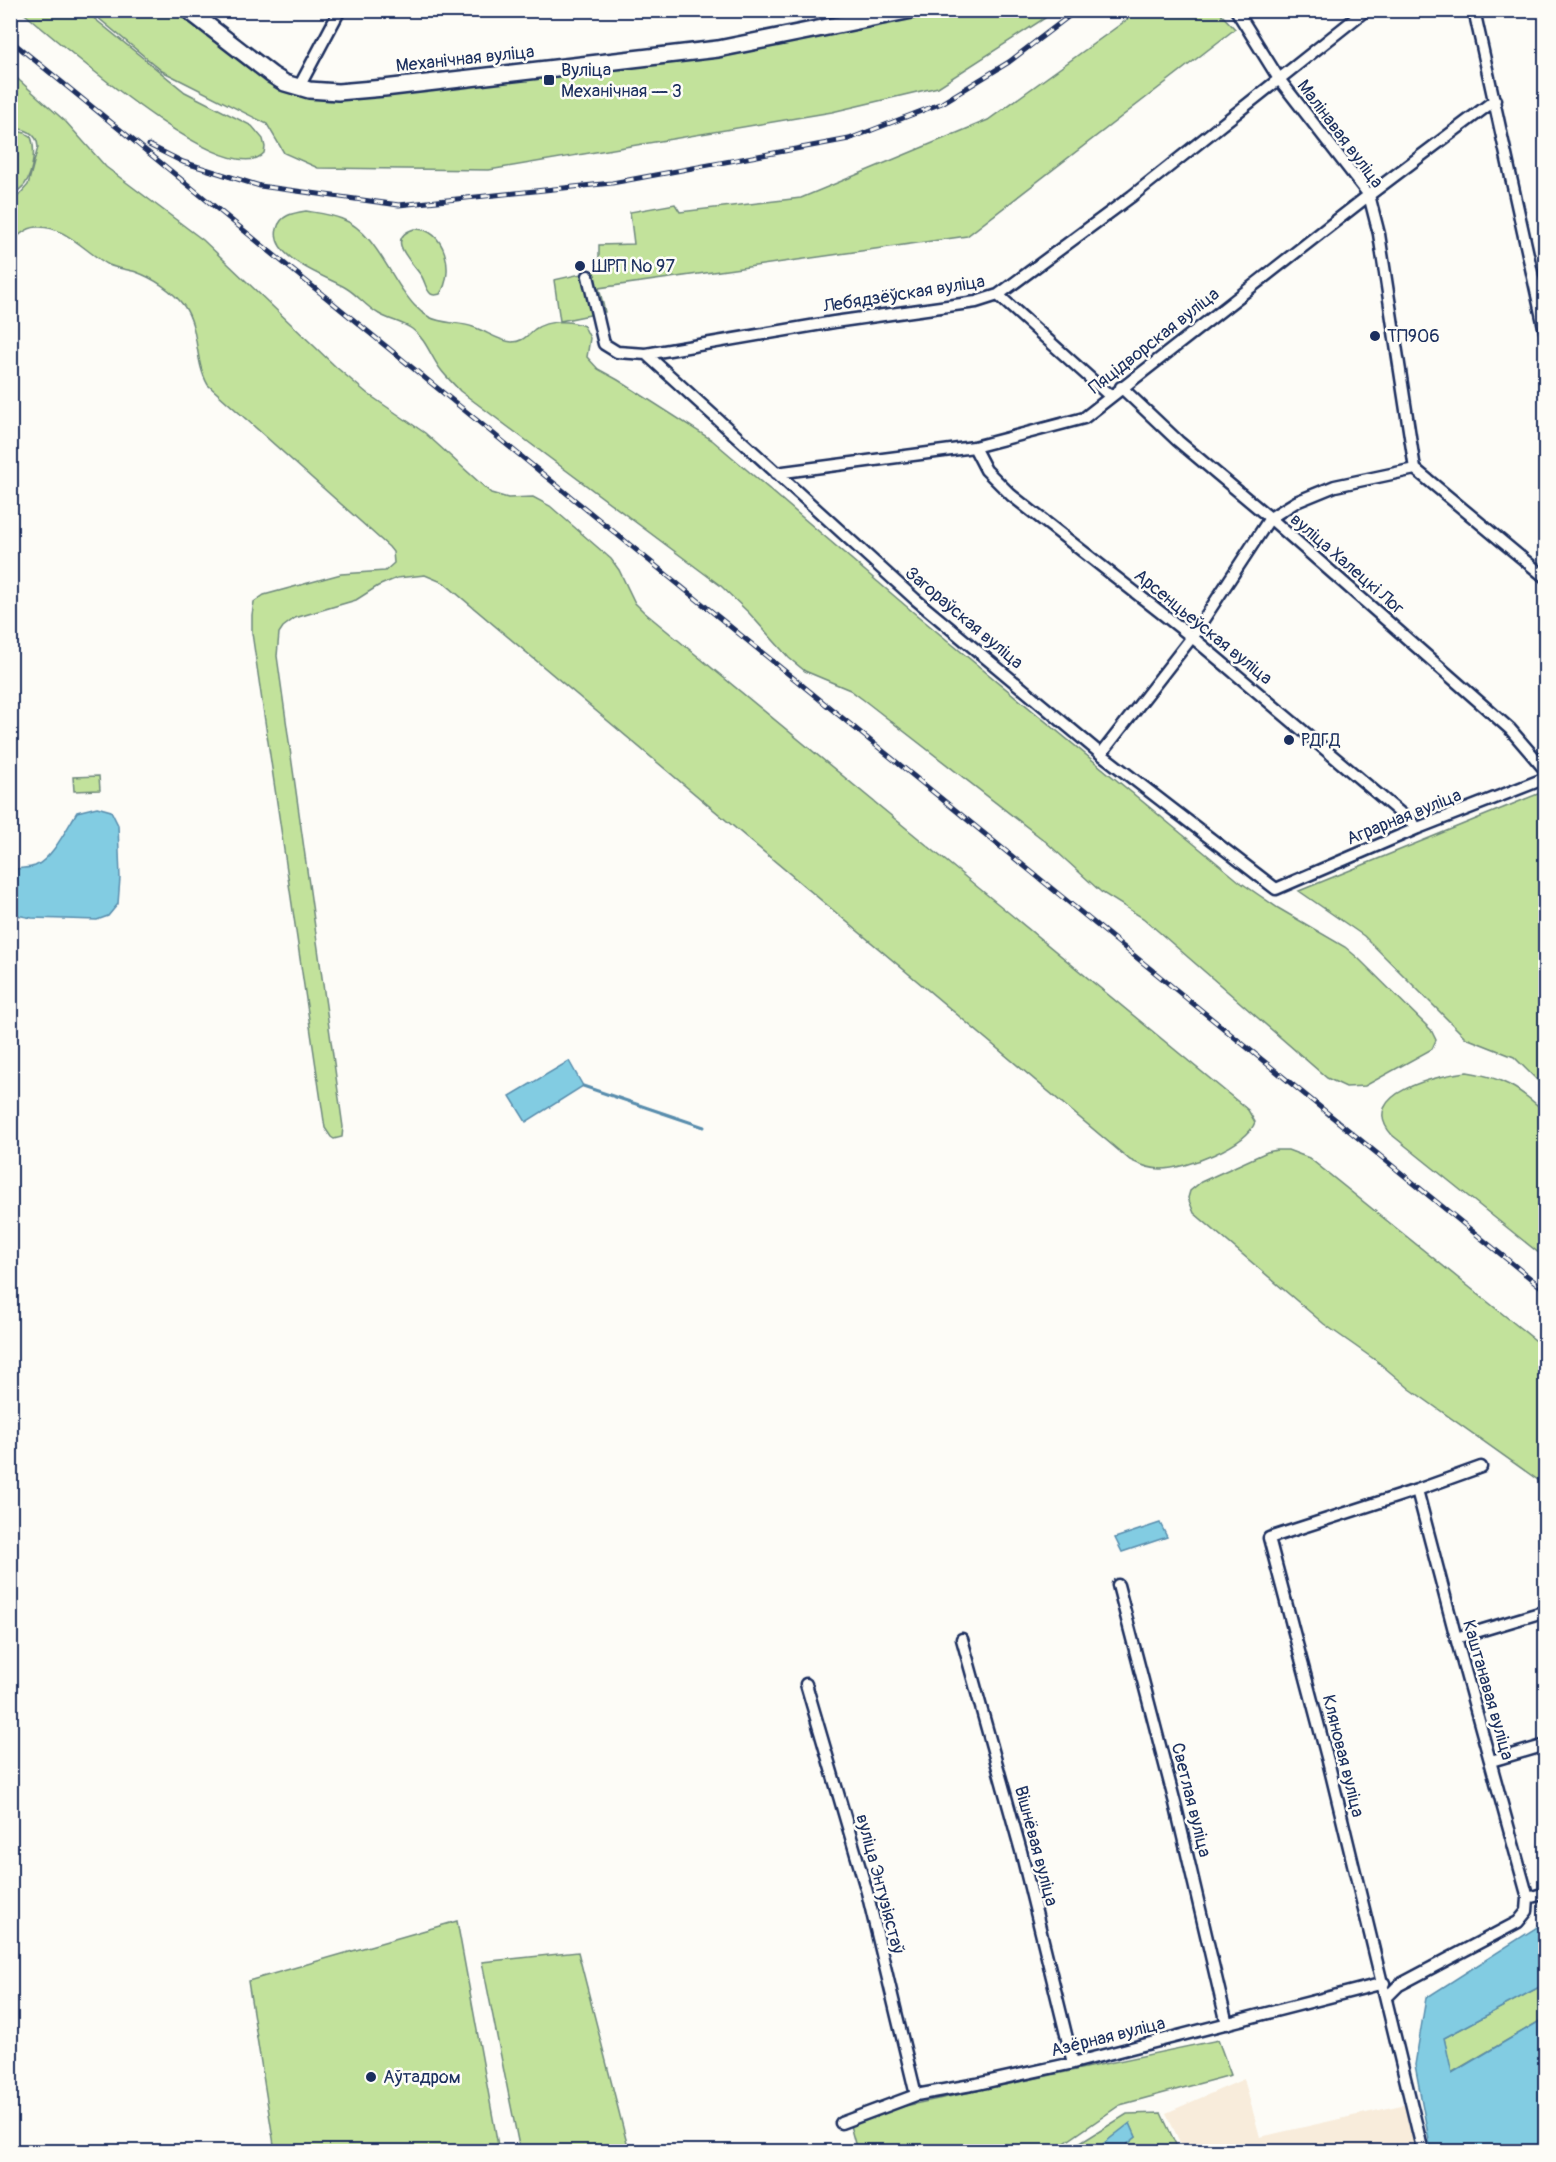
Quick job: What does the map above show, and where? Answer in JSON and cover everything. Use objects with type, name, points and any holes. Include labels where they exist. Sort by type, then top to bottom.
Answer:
[{"type":"street","name":"Механічная вуліца","points":[[188,10],[272,75],[309,90],[338,92],[673,55],[769,40],[912,10]]},
{"type":"street","points":[[298,87],[340,10]]},
{"type":"street","name":"Малінавая вуліца","points":[[1236,10],[1279,79],[1369,195],[1379,234],[1415,468]]},
{"type":"street","name":"Лебядзёўская вуліца","points":[[588,276],[604,344],[617,352],[646,354],[834,322],[976,302],[998,295],[1132,195],[1366,10]]},
{"type":"street","points":[[1474,10],[1545,336]]},
{"type":"street","name":"Пяцідворская вуліца","points":[[776,473],[974,447],[1084,418],[1369,195],[1495,100]]},
{"type":"street","points":[[998,295],[1110,396]]},
{"type":"street","name":"Загораўская вуліца","points":[[646,354],[915,599],[1101,754],[1276,889]]},
{"type":"street","name":"вуліца Халецкі Лог","points":[[1121,387],[1178,441],[1270,518],[1510,729],[1545,771]]},
{"type":"street","name":"Арсенцьеўская вуліца","points":[[974,447],[986,470],[1011,495],[1192,637],[1418,828]]},
{"type":"street","points":[[1101,754],[1192,637],[1270,518],[1296,502],[1335,486],[1415,468],[1545,578]]},
{"type":"street","name":"Аграрная вуліца","points":[[1276,889],[1418,828],[1545,778]]},
{"type":"street","points":[[1417,1490],[1481,1467]]},
{"type":"street","name":"Кляновая вуліца","points":[[1417,1490],[1269,1538],[1384,1983],[1423,2151]]},
{"type":"street","name":"Каштанавая вуліца","points":[[1417,1490],[1528,1898]]},
{"type":"street","name":"Светлая вуліца","points":[[1118,1585],[1175,1803],[1227,2024]]},
{"type":"street","points":[[1456,1638],[1545,1611]]},
{"type":"street","name":"Вішнёвая вуліца","points":[[962,1639],[1021,1851],[1073,2063]]},
{"type":"street","name":"вуліца Энтузіястаў","points":[[806,1684],[867,1892],[916,2095]]},
{"type":"street","points":[[1491,1761],[1545,1745]]},
{"type":"street","points":[[1387,1997],[1399,1985],[1518,1922],[1527,1911],[1528,1898],[1545,1893]]},
{"type":"street","name":"Азёрная вуліца","points":[[841,2123],[916,2095],[1073,2063],[1384,1983]]},
{"type":"shaded area","points":[[1244,2079],[1260,2137],[1406,2104],[1416,2151],[1184,2151],[1166,2113]]},
{"type":"green space","points":[[21,11],[85,11],[185,92],[252,126],[263,139],[264,153],[244,160],[215,152],[180,133],[103,78]]},
{"type":"green space","points":[[90,11],[178,11],[253,71],[305,98],[357,98],[654,63],[763,47],[928,15],[934,11],[1040,11],[1045,18],[938,87],[832,112],[489,170],[318,168],[284,153],[267,124],[162,71]]},
{"type":"green space","points":[[1139,11],[1218,11],[1235,29],[967,236],[599,288],[605,312],[560,321],[554,280],[599,270],[599,245],[634,244],[630,212],[675,204],[680,212],[801,198],[988,120]]},
{"type":"green space","points":[[11,73],[66,122],[106,167],[203,240],[336,367],[368,394],[425,433],[491,493],[508,498],[533,497],[550,506],[611,559],[635,603],[644,612],[1248,1110],[1255,1122],[1250,1131],[1228,1147],[1185,1165],[1157,1169],[1130,1160],[444,583],[425,575],[397,578],[378,586],[356,600],[295,618],[279,633],[277,656],[343,1127],[342,1137],[334,1139],[331,1137],[325,1128],[252,633],[252,615],[254,602],[264,595],[341,574],[385,571],[394,563],[393,552],[208,385],[189,315],[179,300],[168,290],[156,281],[133,271],[109,265],[57,230],[37,227],[29,229],[11,244],[11,204],[28,185],[38,147],[35,138],[29,132],[11,129]]},
{"type":"green space","points":[[17,131],[31,137],[33,160],[25,184],[11,197],[11,132]]},
{"type":"green space","points":[[306,211],[338,217],[352,224],[376,248],[413,304],[434,319],[468,325],[512,342],[522,339],[546,324],[566,322],[584,326],[590,338],[587,357],[598,369],[712,440],[913,612],[1240,882],[1278,908],[1345,947],[1431,1030],[1436,1040],[1432,1049],[1365,1086],[1346,1087],[1327,1078],[1143,918],[1101,892],[1045,841],[850,690],[805,671],[789,658],[749,613],[721,586],[460,391],[441,370],[425,343],[412,329],[379,314],[346,288],[291,258],[282,249],[277,239],[277,229],[284,218]]},
{"type":"green space","points":[[414,229],[425,230],[434,235],[445,253],[447,275],[440,294],[434,295],[429,292],[422,277],[403,252],[401,239],[405,233]]},
{"type":"green space","points":[[99,776],[100,790],[74,791],[73,777]]},
{"type":"green space","points":[[1545,791],[1545,1088],[1514,1057],[1466,1038],[1364,936],[1299,891]]},
{"type":"green space","points":[[1467,1072],[1490,1077],[1510,1085],[1545,1112],[1545,1258],[1392,1135],[1383,1120],[1384,1108],[1392,1097],[1406,1089],[1439,1077]]},
{"type":"green space","points":[[1288,1150],[1309,1158],[1545,1348],[1545,1485],[1410,1389],[1378,1362],[1324,1324],[1194,1213],[1188,1198],[1190,1191],[1201,1182],[1267,1152]]},
{"type":"green space","name":"Аўтадром","points":[[457,1921],[499,2151],[275,2151],[248,1981]]},
{"type":"green space","points":[[578,1952],[629,2151],[520,2151],[482,1962]]},
{"type":"green space","points":[[1545,1984],[1545,2018],[1451,2073],[1444,2038]]},
{"type":"green space","points":[[1218,2040],[1231,2075],[1120,2105],[1053,2151],[857,2151],[848,2118]]},
{"type":"green space","points":[[1161,2113],[1179,2151],[1119,2151],[1136,2137],[1130,2124],[1094,2151],[1066,2152],[1127,2114]]},
{"type":"water","points":[[97,807],[111,811],[118,825],[120,878],[118,904],[108,916],[97,920],[32,918],[11,914],[11,871],[32,867],[41,862],[59,842],[77,812]]},
{"type":"water","points":[[569,1061],[583,1086],[526,1122],[510,1096]]},
{"type":"water","points":[[1160,1523],[1167,1537],[1122,1552],[1115,1538]]},
{"type":"water","points":[[1545,1922],[1545,1984],[1444,2038],[1452,2073],[1545,2018],[1545,2149],[1541,2152],[1431,2151],[1415,2065],[1426,1998]]},
{"type":"water","points":[[1130,2123],[1136,2137],[1119,2151],[1094,2151]]},
{"type":"waterway","points":[[583,1086],[704,1127]]},
{"type":"railway","points":[[149,145],[183,162],[260,186],[399,205],[612,183],[849,139],[942,103],[1009,62],[1077,10]]},
{"type":"railway","points":[[10,40],[1546,1291]]},
{"type":"place","name":"Вуліца Механічная — 3","points":[[549,80]]},
{"type":"place","name":"ШРП № 97","points":[[580,266]]},
{"type":"place","name":"ТП906","points":[[1375,336]]},
{"type":"place","name":"РДГД","points":[[1289,740]]},
{"type":"place","name":"Аўтадром","points":[[371,2077]]}]
